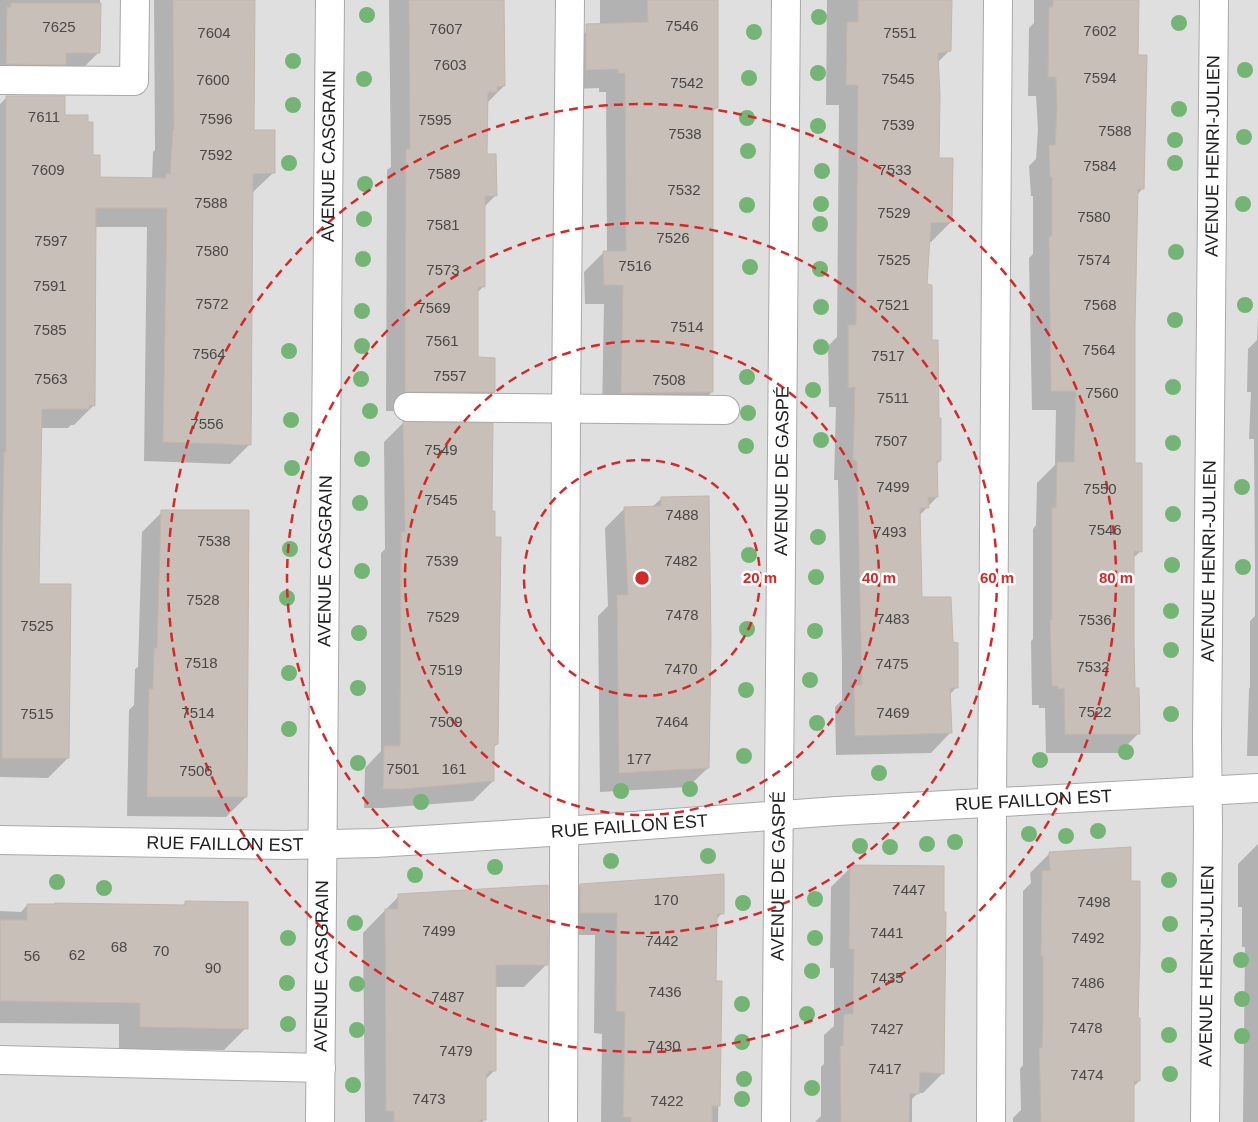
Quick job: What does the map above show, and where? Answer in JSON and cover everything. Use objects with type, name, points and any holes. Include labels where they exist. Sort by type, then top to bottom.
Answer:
[{"type":"street","points":[[0,80],[134,81],[135,0]]},
{"type":"street","name":"AVENUE CASGRAIN","points":[[320,1122],[330,0]]},
{"type":"street","points":[[563,1122],[570,0]]},
{"type":"street","name":"AVENUE DE GASPÉ","points":[[776,1122],[786,0]]},
{"type":"street","points":[[991,1122],[998,0]]},
{"type":"street","name":"AVENUE HENRI-JULIEN","points":[[1206,1122],[1214,0]]},
{"type":"street","points":[[408,407],[725,410]]},
{"type":"street","name":"RUE FAILLON EST","points":[[0,840],[287,845],[386,842],[837,811],[1258,788]]},
{"type":"street","points":[[0,1060],[321,1068]]},
{"type":"shaded area","points":[[0,0],[1258,0],[1258,1122],[0,1122]]},
{"type":"building","points":[[173,0],[255,0],[254,130],[275,130],[275,173],[253,174],[251,445],[163,442],[167,208],[96,208],[95,406],[89,405],[89,409],[42,409],[39,584],[71,584],[69,758],[2,758],[2,559],[4,452],[6,452],[6,96],[65,96],[65,115],[88,115],[88,122],[93,122],[93,155],[100,155],[100,177],[166,178],[166,173],[170,174],[174,130]]},
{"type":"building","points":[[409,0],[504,0],[505,86],[497,87],[497,92],[488,92],[487,154],[496,154],[497,196],[485,196],[485,287],[478,287],[478,357],[495,358],[495,392],[405,392],[406,149],[410,149]]},
{"type":"building","points":[[647,0],[718,0],[718,108],[713,109],[713,392],[621,393],[623,285],[604,285],[603,251],[626,251],[625,73],[618,73],[618,69],[586,70],[586,24],[648,22]]},
{"type":"building","points":[[858,0],[952,0],[951,51],[938,53],[940,96],[939,158],[953,158],[952,222],[931,223],[927,284],[932,285],[932,340],[938,340],[941,461],[937,461],[938,497],[928,497],[929,508],[920,508],[922,597],[951,597],[953,642],[958,643],[958,688],[950,688],[952,733],[855,736],[854,686],[862,685],[857,461],[853,460],[855,387],[848,388],[848,325],[856,325],[858,85],[846,85],[847,22],[858,22]]},
{"type":"building","points":[[1053,0],[1139,0],[1138,55],[1147,55],[1144,189],[1138,189],[1135,325],[1135,463],[1142,463],[1142,552],[1134,551],[1135,688],[1139,688],[1140,734],[1065,734],[1064,688],[1058,689],[1058,686],[1052,686],[1050,620],[1052,620],[1052,508],[1056,508],[1057,462],[1074,462],[1076,391],[1051,391],[1049,237],[1052,236],[1052,177],[1050,177],[1049,145],[1055,145],[1057,108],[1056,77],[1048,77],[1049,7],[1053,7]]},
{"type":"building","points":[[11,3],[101,3],[100,53],[66,53],[66,65],[6,64],[7,7],[11,7]]},
{"type":"building","points":[[403,421],[493,423],[492,511],[495,511],[495,537],[501,537],[498,744],[494,745],[494,781],[383,789],[384,746],[400,746],[401,532],[405,532]]},
{"type":"building","points":[[709,496],[711,641],[709,768],[619,773],[617,595],[628,595],[624,507],[661,506],[661,497]]},
{"type":"building","points":[[161,510],[249,510],[247,797],[147,797],[149,689],[153,689],[154,648],[157,648]]},
{"type":"building","points":[[1131,847],[1131,881],[1140,881],[1138,1018],[1140,1018],[1140,1081],[1134,1081],[1134,1122],[1041,1122],[1039,1048],[1042,1048],[1043,1020],[1043,956],[1041,956],[1042,870],[1050,871],[1049,852]]},
{"type":"building","points":[[850,865],[944,866],[944,912],[946,912],[944,1074],[920,1072],[919,1094],[910,1093],[909,1122],[841,1122],[840,1046],[843,1046],[844,1014],[853,1014],[854,949],[849,949]]},
{"type":"building","points":[[724,874],[724,914],[717,914],[716,981],[722,981],[720,1106],[712,1106],[712,1122],[631,1122],[631,1117],[623,1117],[625,1012],[616,1011],[617,913],[580,913],[580,884]]},
{"type":"building","points":[[548,885],[548,965],[496,965],[496,1071],[488,1071],[488,1074],[486,1074],[486,1120],[480,1120],[480,1122],[394,1122],[394,1111],[386,1111],[385,909],[398,909],[398,894]]},
{"type":"building","points":[[185,901],[248,902],[248,1029],[140,1027],[140,1003],[0,1001],[0,920],[27,920],[27,904],[185,905]]}]
